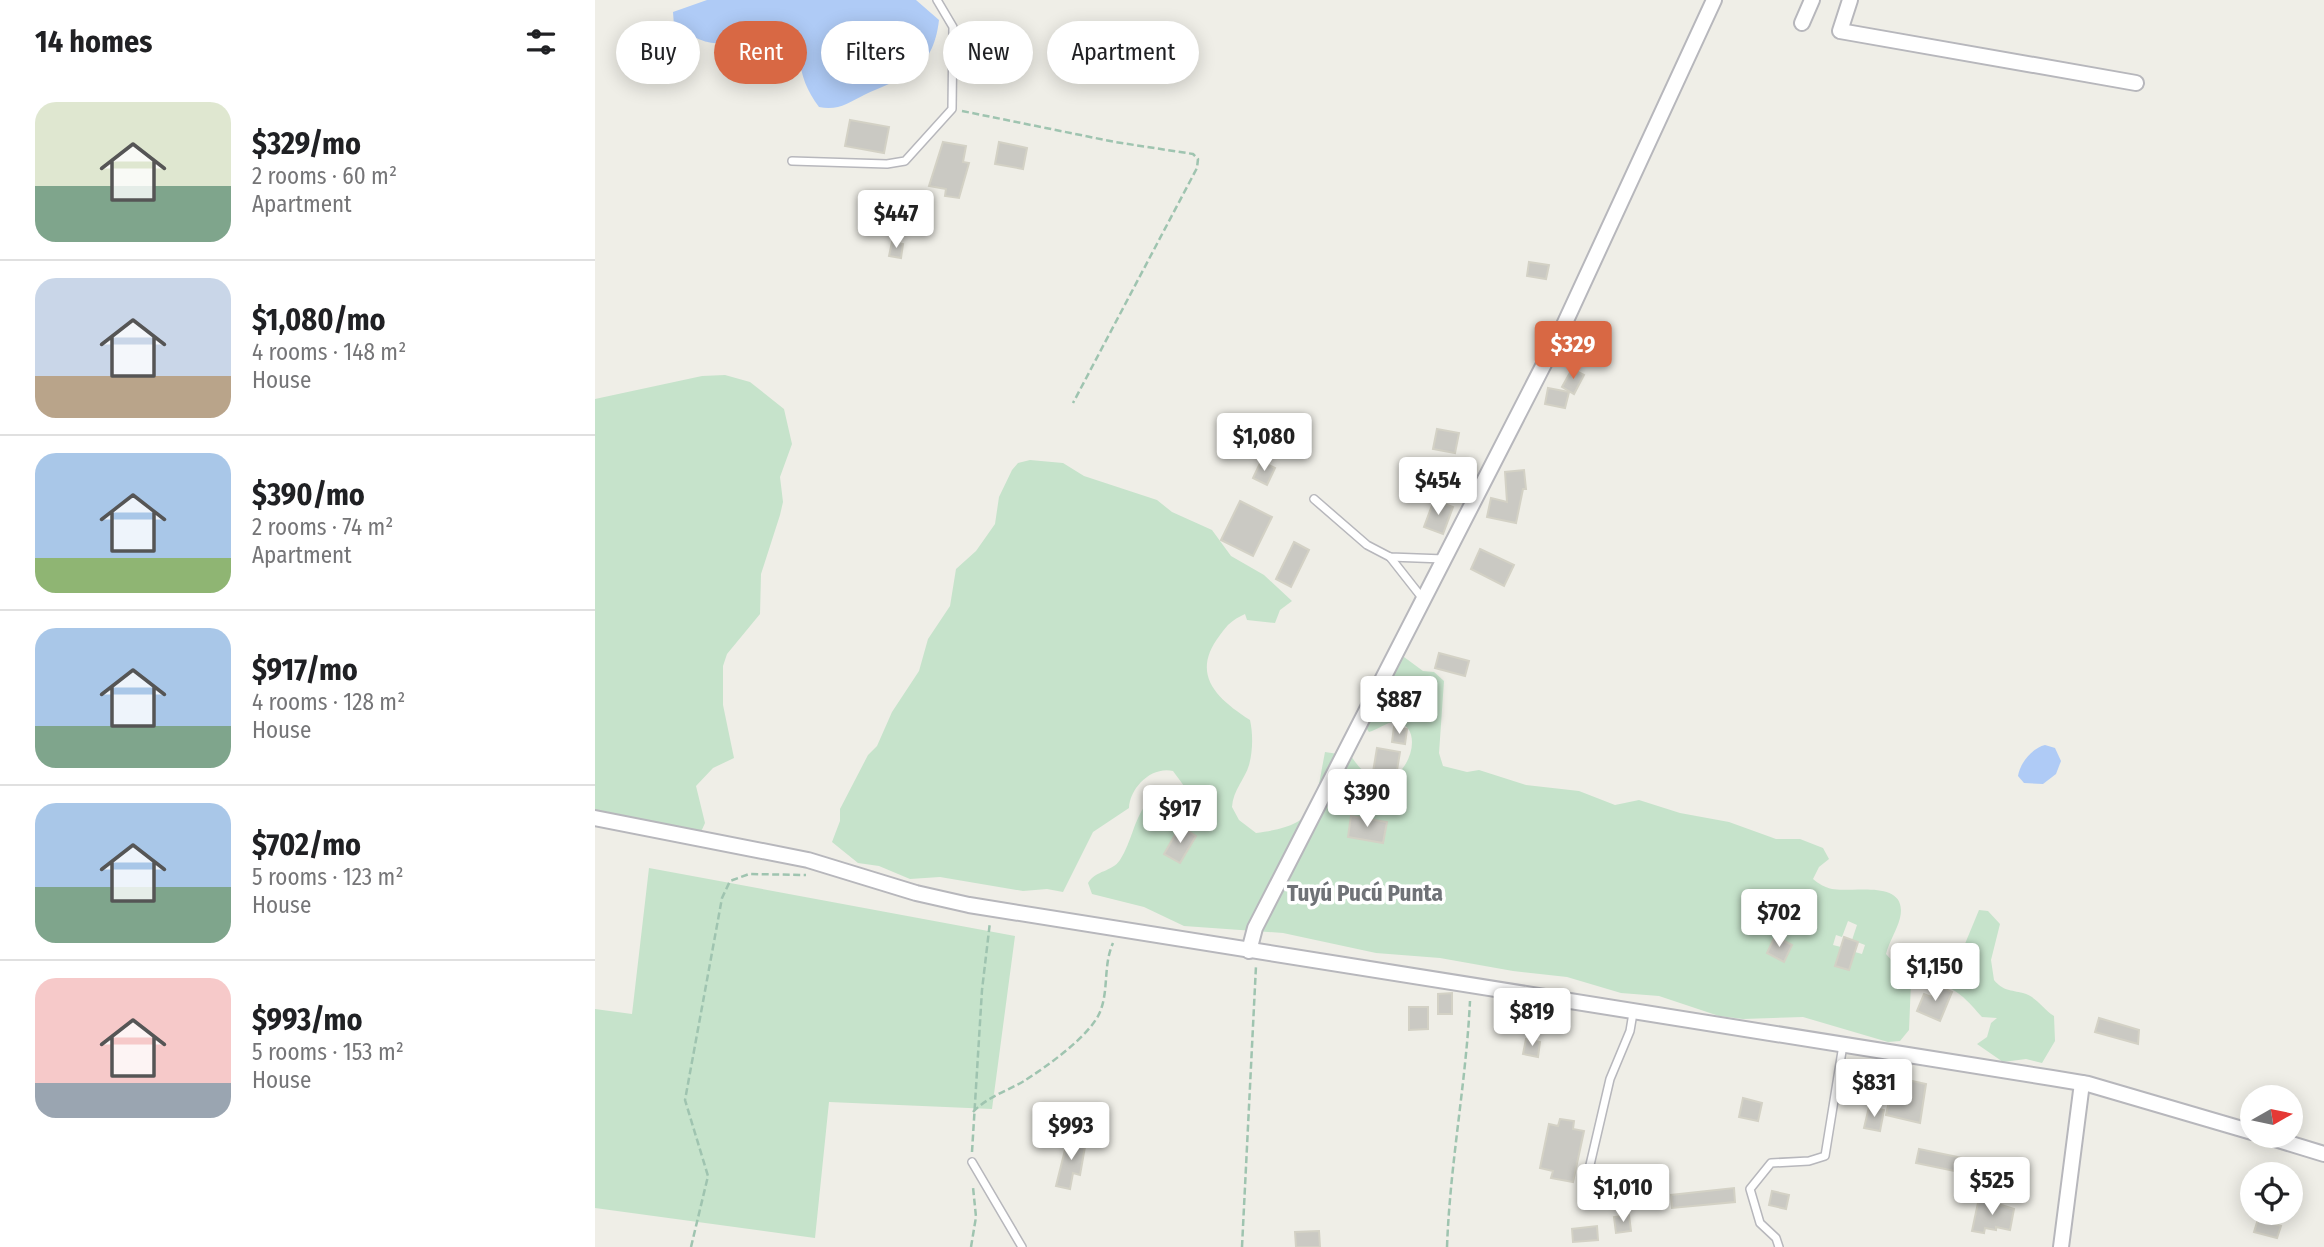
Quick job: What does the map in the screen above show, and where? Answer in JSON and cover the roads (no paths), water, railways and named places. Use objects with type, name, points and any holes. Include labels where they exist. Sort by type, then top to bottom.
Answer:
[{"type":"street","points":[[1253,951],[1255,928],[1563,327],[1714,0]]},
{"type":"street","points":[[1802,23],[1812,0]]},
{"type":"street","points":[[1850,0],[1840,31],[2136,83]]},
{"type":"street","points":[[595,818],[824,865],[916,893],[994,909],[2082,1083],[2240,1129]]},
{"type":"street","points":[[2061,1247],[2082,1083]]},
{"type":"street","points":[[2303,1148],[2324,1154]]},
{"type":"lane","points":[[792,161],[887,164],[905,161],[952,109],[953,27],[937,0]]},
{"type":"lane","points":[[1314,499],[1367,545],[1390,557],[1423,599]]},
{"type":"lane","points":[[1390,557],[1444,559]]},
{"type":"lane","points":[[1586,1182],[1610,1079],[1630,1031],[1633,1013]]},
{"type":"lane","points":[[1779,1247],[1776,1238],[1760,1223],[1750,1189],[1771,1163],[1809,1161],[1825,1156],[1843,1045]]},
{"type":"lane","points":[[972,1162],[1022,1247]]},
{"type":"water","points":[[707,0],[916,0],[939,20],[929,54],[929,21],[821,21],[821,84],[888,84],[848,103],[826,108],[819,107],[806,84],[807,21],[714,21],[714,43],[700,39],[700,21],[674,21],[673,12]]},
{"type":"water","points":[[2045,745],[2055,748],[2061,761],[2056,774],[2043,784],[2024,783],[2018,776],[2021,766],[2031,753]]},
{"type":"district","name":"Tuyú Pucú Punta","points":[[1365,893]]}]
